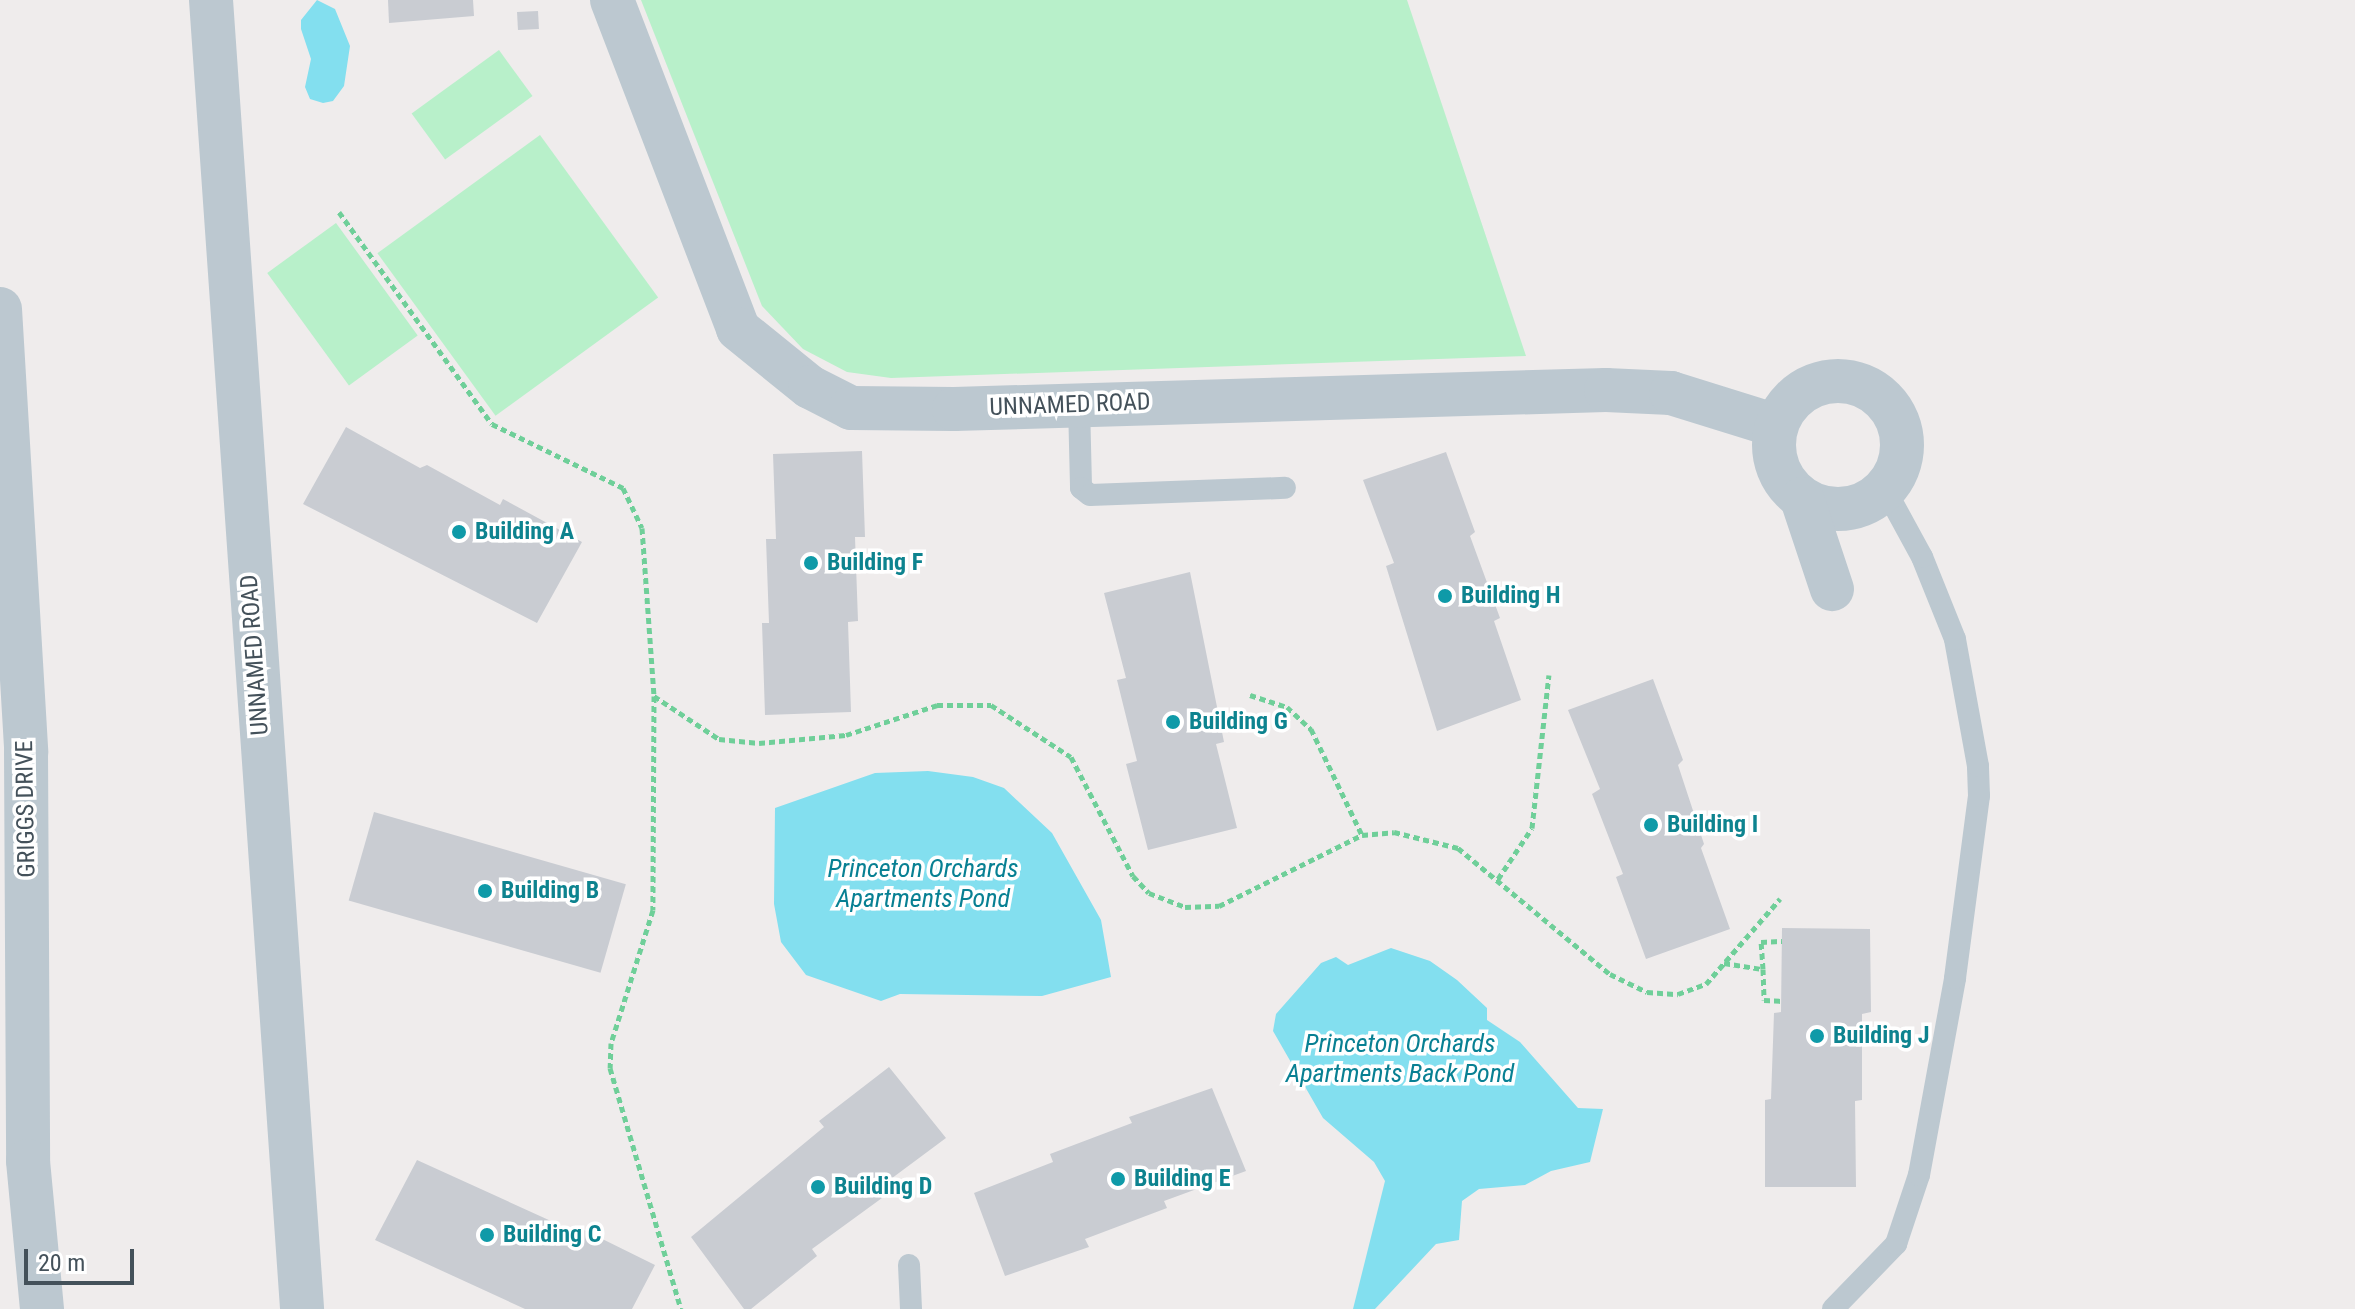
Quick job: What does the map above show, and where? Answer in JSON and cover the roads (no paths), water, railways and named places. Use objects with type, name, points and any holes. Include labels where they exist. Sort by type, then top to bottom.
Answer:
[{"type":"street","name":"UNNAMED ROAD","points":[[211,0],[302,1309]]},
{"type":"street","name":"UNNAMED ROAD","points":[[612,0],[738,329],[765,354],[810,387],[851,408],[1606,390],[1671,393],[1774,425]]},
{"type":"street","name":"GRIGGS DRIVE","points":[[0,309],[26,752],[28,1161],[42,1309]]},
{"type":"street","points":[[1843,380],[1869,388],[1891,408],[1903,436],[1901,463],[1886,491],[1854,508],[1827,509],[1802,499],[1783,479],[1776,461],[1774,425],[1789,404],[1813,386],[1843,380]]},
{"type":"street","points":[[1802,499],[1832,589]]},
{"type":"lane","points":[[1079,404],[1081,488],[1090,495],[1285,488]]},
{"type":"lane","points":[[1833,1309],[1896,1244],[1919,1175],[1955,978],[1979,796],[1978,766],[1955,639],[1922,557],[1886,491]]},
{"type":"lane","points":[[909,1265],[911,1309]]},
{"type":"water","points":[[317,0],[335,9],[350,46],[344,86],[333,101],[323,103],[310,99],[305,87],[311,59],[301,29],[301,20]]},
{"type":"water","name":"Princeton Orchards Apartments Pond","points":[[928,771],[973,777],[1004,788],[1052,833],[1101,920],[1111,977],[1042,996],[900,994],[881,1001],[806,975],[781,942],[774,904],[775,808],[875,773]]},
{"type":"water","name":"Princeton Orchards Apartments Back Pond","points":[[1391,948],[1430,961],[1457,980],[1487,1008],[1487,1020],[1520,1042],[1578,1108],[1603,1109],[1590,1162],[1551,1171],[1525,1185],[1479,1189],[1462,1201],[1459,1240],[1436,1244],[1375,1309],[1353,1309],[1385,1181],[1374,1162],[1323,1118],[1273,1031],[1276,1014],[1321,963],[1336,957],[1348,965]]},
{"type":"place","name":"Building A","points":[[459,532]]},
{"type":"place","name":"Building F","points":[[811,563]]},
{"type":"place","name":"Building H","points":[[1445,596]]},
{"type":"place","name":"Building G","points":[[1173,722]]},
{"type":"place","name":"Building I","points":[[1651,825]]},
{"type":"place","name":"Building B","points":[[485,891]]},
{"type":"place","name":"Building J","points":[[1817,1036]]},
{"type":"place","name":"Building E","points":[[1118,1179]]},
{"type":"place","name":"Building D","points":[[818,1187]]},
{"type":"place","name":"Building C","points":[[487,1235]]}]
